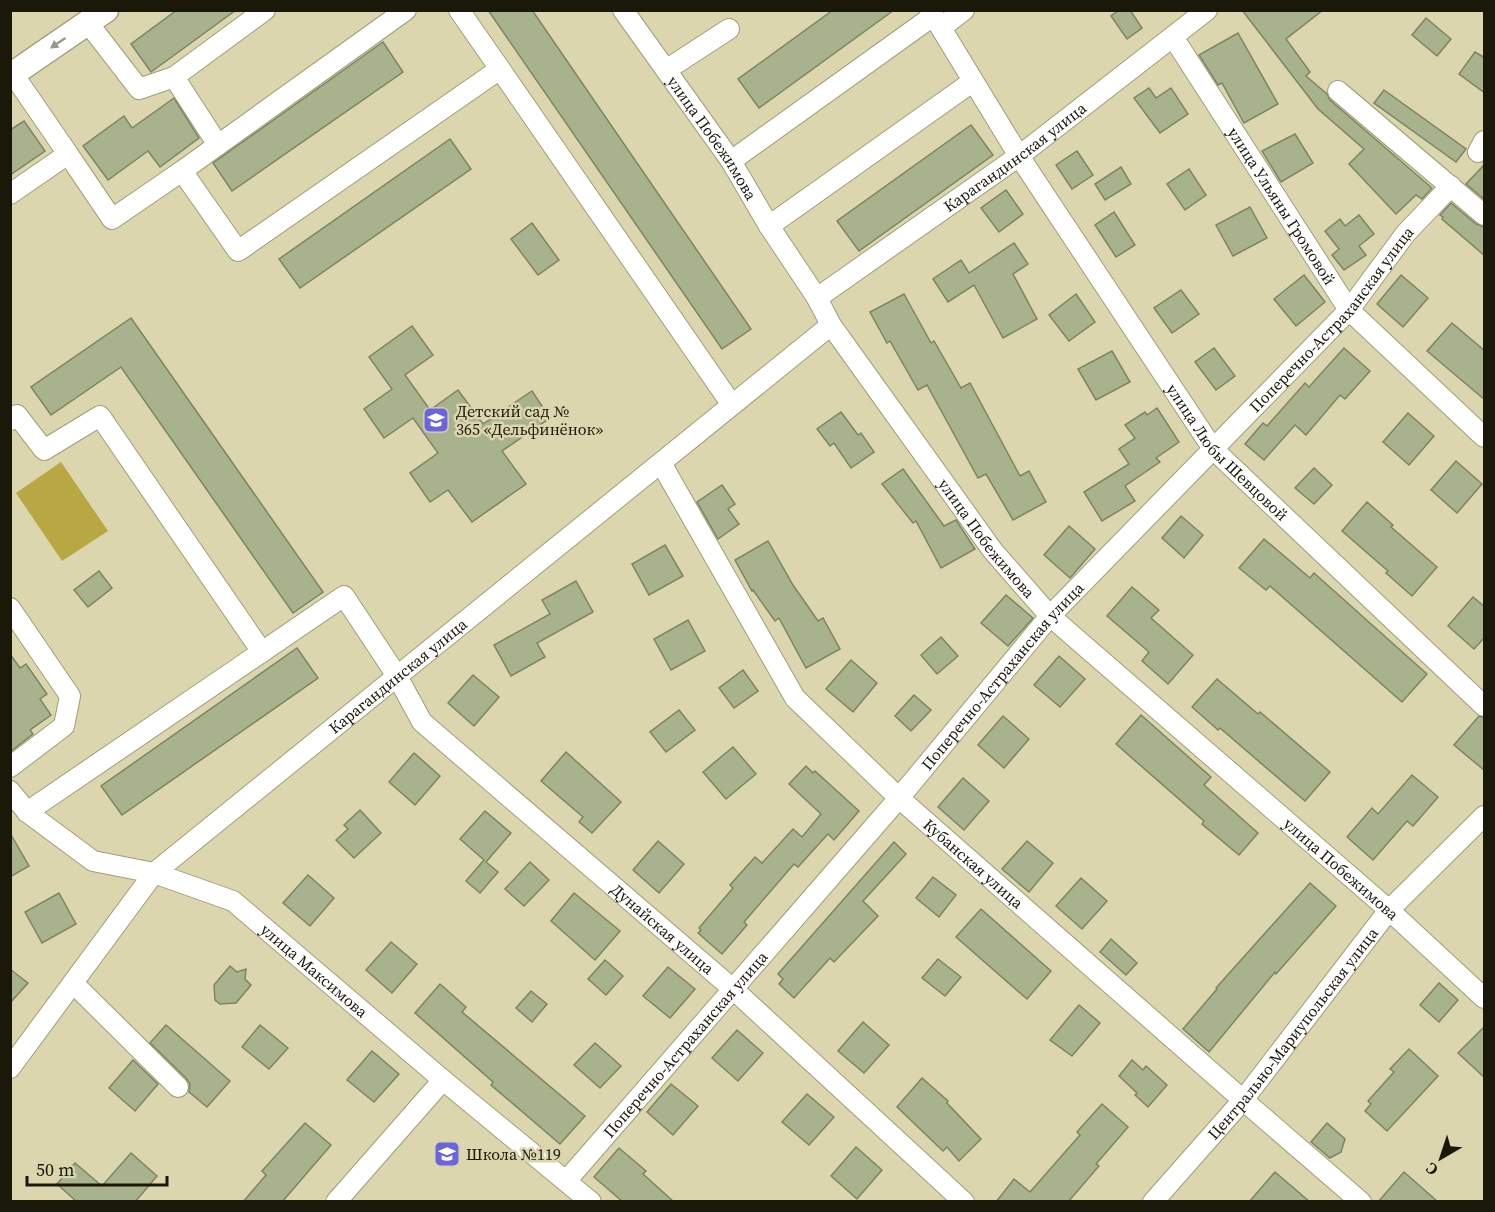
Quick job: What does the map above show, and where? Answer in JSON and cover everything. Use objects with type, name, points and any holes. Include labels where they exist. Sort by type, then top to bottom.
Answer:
[{"type":"main road","points":[[12,75],[97,17]]},
{"type":"street","points":[[97,17],[139,89],[174,77],[265,10]]},
{"type":"street","points":[[12,75],[112,219],[406,10]]},
{"type":"street","points":[[459,10],[732,405]]},
{"type":"street","points":[[731,161],[935,18],[964,10]]},
{"type":"street","name":"Карагандинская улица","points":[[817,298],[1019,156],[1207,10]]},
{"type":"street","name":"улица Побежимова","points":[[632,14],[666,70],[731,161],[769,226],[817,298],[831,325],[993,551],[1050,616],[1389,910],[1485,998]]},
{"type":"street","name":"улица Любы Шевцовой","points":[[935,18],[1019,156],[1213,449],[1485,706]]},
{"type":"street","points":[[666,70],[729,29]]},
{"type":"street","name":"улица Ульяны Громовой","points":[[1173,37],[1349,310],[1485,437]]},
{"type":"street","points":[[182,171],[238,251],[500,69]]},
{"type":"street","points":[[174,77],[218,145]]},
{"type":"street","points":[[769,226],[972,82]]},
{"type":"street","points":[[1338,92],[1485,215]]},
{"type":"street","points":[[10,194],[68,154]]},
{"type":"street","name":"Поперечно-Астраханская улица","points":[[567,1180],[899,798],[1050,616],[1349,310],[1406,233],[1451,186]]},
{"type":"street","name":"Карагандинская улица","points":[[11,1065],[154,873],[831,325]]},
{"type":"street","points":[[10,420],[17,415],[44,450],[100,416],[262,652],[27,812]]},
{"type":"street","name":"Кубанская улица","points":[[661,464],[795,698],[899,798],[1362,1202]]},
{"type":"street","name":"Дунайская улица","points":[[262,652],[344,596],[397,676],[422,722],[733,989],[963,1202]]},
{"type":"street","points":[[10,608],[70,696],[64,726],[10,767]]},
{"type":"street","name":"улица Максимова","points":[[10,791],[27,812],[93,861],[154,873],[233,901],[443,1080],[591,1202]]},
{"type":"street","name":"Центрально-Мариупольская улица","points":[[1152,1202],[1243,1100],[1389,910],[1485,816]]},
{"type":"street","points":[[74,983],[178,1087]]},
{"type":"street","points":[[336,1202],[443,1080]]},
{"type":"shaded area","points":[[61,462],[108,531],[62,561],[16,493]]},
{"type":"building","points":[[177,10],[236,10],[151,72],[131,44]]},
{"type":"building","points":[[488,10],[532,10],[751,329],[722,349]]},
{"type":"building","points":[[833,10],[894,10],[759,108],[738,79]]},
{"type":"building","points":[[1119,10],[1130,10],[1142,28],[1127,39],[1111,16]]},
{"type":"building","points":[[1242,10],[1323,10],[1286,39],[1310,72],[1306,76],[1327,94],[1330,100],[1432,188],[1422,199],[1416,195],[1396,214],[1349,164],[1364,149],[1318,109]]},
{"type":"building","points":[[1426,18],[1451,39],[1437,56],[1412,35]]},
{"type":"building","points":[[1238,33],[1278,104],[1244,123],[1222,83],[1218,85],[1199,55]]},
{"type":"building","points":[[383,42],[403,72],[232,191],[213,163]]},
{"type":"building","points":[[1475,52],[1485,58],[1485,93],[1459,74]]},
{"type":"building","points":[[1149,88],[1156,98],[1171,88],[1188,114],[1160,133],[1134,98]]},
{"type":"building","points":[[1384,90],[1466,149],[1456,162],[1374,103]]},
{"type":"building","points":[[174,98],[199,138],[160,167],[148,151],[108,180],[83,146],[124,116],[132,128]]},
{"type":"building","points":[[24,121],[45,151],[10,175],[10,130]]},
{"type":"building","points":[[971,125],[993,155],[859,251],[837,221]]},
{"type":"building","points":[[1295,134],[1313,163],[1281,182],[1262,151]]},
{"type":"building","points":[[450,139],[471,169],[300,288],[279,259]]},
{"type":"building","points":[[1077,151],[1093,175],[1072,189],[1056,165]]},
{"type":"building","points":[[1485,164],[1485,200],[1466,184]]},
{"type":"building","points":[[1121,167],[1131,184],[1105,200],[1095,184]]},
{"type":"building","points":[[1189,169],[1206,195],[1185,210],[1167,184]]},
{"type":"building","points":[[1006,190],[1023,214],[999,232],[981,208]]},
{"type":"building","points":[[1451,203],[1476,224],[1485,227],[1485,256],[1442,219],[1440,215]]},
{"type":"building","points":[[1250,207],[1267,238],[1233,256],[1216,225]]},
{"type":"building","points":[[1114,212],[1135,245],[1116,257],[1095,225]]},
{"type":"building","points":[[1359,215],[1374,234],[1359,246],[1366,255],[1344,270],[1332,255],[1339,249],[1325,231],[1340,219],[1345,226]]},
{"type":"building","points":[[532,223],[559,260],[538,275],[511,239]]},
{"type":"building","points":[[1014,243],[1028,264],[1013,274],[1037,319],[1003,338],[974,285],[948,302],[933,279],[961,260],[969,273]]},
{"type":"building","points":[[1304,275],[1325,302],[1296,326],[1274,299]]},
{"type":"building","points":[[1401,275],[1428,298],[1403,327],[1377,304]]},
{"type":"building","points":[[1181,290],[1199,314],[1172,333],[1154,308]]},
{"type":"building","points":[[904,294],[931,343],[934,341],[961,388],[970,383],[1020,476],[1029,471],[1046,502],[1013,520],[986,474],[978,478],[927,385],[918,390],[890,341],[887,343],[870,312]]},
{"type":"building","points":[[1076,294],[1095,322],[1069,341],[1049,315]]},
{"type":"building","points":[[131,318],[323,592],[293,613],[121,367],[51,415],[31,387]]},
{"type":"building","points":[[1452,323],[1485,351],[1485,400],[1427,351]]},
{"type":"building","points":[[412,326],[433,355],[405,375],[430,410],[458,390],[483,424],[532,391],[550,418],[502,451],[526,484],[472,522],[448,490],[430,502],[410,473],[438,453],[413,418],[384,438],[364,409],[392,389],[369,357]]},
{"type":"building","points":[[1214,348],[1235,376],[1216,390],[1195,362]]},
{"type":"building","points":[[1344,348],[1370,371],[1345,399],[1340,395],[1306,435],[1295,425],[1264,460],[1245,444],[1263,423],[1267,426],[1305,383],[1309,387]]},
{"type":"building","points":[[1112,351],[1130,382],[1096,400],[1078,369]]},
{"type":"building","points":[[1157,408],[1179,442],[1156,458],[1160,462],[1125,486],[1135,501],[1102,521],[1084,492],[1129,464],[1119,449],[1135,438],[1125,425],[1145,412],[1147,415]]},
{"type":"building","points":[[841,412],[858,435],[861,433],[874,452],[851,468],[834,443],[830,446],[817,429]]},
{"type":"building","points":[[1408,413],[1434,436],[1409,465],[1383,442]]},
{"type":"building","points":[[1456,461],[1482,484],[1457,513],[1431,490]]},
{"type":"building","points":[[1314,468],[1332,485],[1314,504],[1295,488]]},
{"type":"building","points":[[903,469],[944,526],[956,520],[975,549],[941,568],[916,521],[913,523],[882,484]]},
{"type":"building","points":[[722,485],[735,504],[728,509],[739,524],[718,539],[697,502]]},
{"type":"building","points":[[1367,502],[1393,525],[1391,527],[1437,567],[1412,596],[1386,573],[1388,571],[1342,531]]},
{"type":"building","points":[[1181,516],[1203,535],[1184,558],[1162,538]]},
{"type":"building","points":[[1069,526],[1095,549],[1070,578],[1044,555]]},
{"type":"building","points":[[1264,539],[1310,578],[1314,573],[1427,674],[1402,702],[1270,586],[1266,590],[1239,568]]},
{"type":"building","points":[[768,541],[793,585],[818,621],[823,618],[840,649],[806,668],[779,618],[775,621],[752,591],[735,560]]},
{"type":"building","points":[[665,545],[683,576],[649,595],[632,564]]},
{"type":"building","points":[[99,571],[112,588],[88,607],[74,590]]},
{"type":"building","points":[[576,581],[593,612],[537,643],[545,657],[511,676],[494,645],[550,614],[542,600]]},
{"type":"building","points":[[1132,587],[1159,610],[1151,618],[1193,655],[1168,684],[1142,661],[1149,652],[1107,616]]},
{"type":"building","points":[[1006,595],[1033,618],[1008,646],[981,623]]},
{"type":"building","points":[[1473,597],[1485,607],[1485,637],[1474,649],[1448,626]]},
{"type":"building","points":[[688,620],[705,651],[671,670],[654,639]]},
{"type":"building","points":[[941,637],[958,656],[937,674],[921,655]]},
{"type":"building","points":[[297,648],[318,678],[122,815],[101,786]]},
{"type":"building","points":[[10,654],[20,668],[26,664],[47,694],[40,699],[51,715],[30,730],[33,734],[10,752]]},
{"type":"building","points":[[1059,656],[1085,679],[1060,707],[1034,685]]},
{"type":"building","points":[[851,660],[877,683],[853,712],[826,689]]},
{"type":"building","points":[[743,670],[758,691],[734,708],[719,688]]},
{"type":"building","points":[[473,675],[499,697],[474,726],[448,703]]},
{"type":"building","points":[[1217,679],[1258,714],[1260,712],[1330,772],[1305,801],[1192,707]]},
{"type":"building","points":[[914,695],[931,710],[911,731],[895,716]]},
{"type":"building","points":[[679,710],[695,730],[666,752],[650,732]]},
{"type":"building","points":[[1141,715],[1211,777],[1204,785],[1258,833],[1239,855],[1116,744]]},
{"type":"building","points":[[1003,716],[1029,739],[1004,768],[978,745]]},
{"type":"building","points":[[1479,716],[1485,718],[1485,771],[1454,745]]},
{"type":"building","points":[[733,747],[756,774],[726,799],[703,772]]},
{"type":"building","points":[[566,752],[621,802],[592,833],[579,822],[583,817],[541,781]]},
{"type":"building","points":[[414,753],[440,776],[415,805],[389,782]]},
{"type":"building","points":[[806,766],[813,773],[815,771],[859,811],[834,840],[828,834],[798,867],[794,864],[744,922],[747,925],[722,954],[698,933],[701,930],[699,928],[733,888],[730,885],[755,857],[762,863],[793,829],[802,837],[821,814],[789,784]]},
{"type":"building","points":[[1412,775],[1438,797],[1413,826],[1407,821],[1373,860],[1347,837],[1372,808],[1378,814]]},
{"type":"building","points":[[963,778],[989,801],[964,830],[938,807]]},
{"type":"building","points":[[360,810],[381,833],[354,858],[336,840],[348,829],[344,825]]},
{"type":"building","points":[[485,811],[511,833],[486,862],[498,872],[480,893],[466,881],[484,860],[460,839]]},
{"type":"building","points":[[10,833],[29,866],[10,877]]},
{"type":"building","points":[[658,841],[684,864],[659,893],[633,870]]},
{"type":"building","points":[[1027,841],[1053,863],[1029,892],[1002,869]]},
{"type":"building","points":[[894,842],[906,854],[863,901],[878,916],[834,962],[830,958],[794,998],[779,984],[783,979],[778,974]]},
{"type":"building","points":[[530,862],[549,880],[524,906],[505,889]]},
{"type":"building","points":[[308,875],[334,898],[310,926],[283,903]]},
{"type":"building","points":[[933,877],[956,895],[939,917],[916,898]]},
{"type":"building","points":[[1081,878],[1107,901],[1082,929],[1056,906]]},
{"type":"building","points":[[1310,883],[1336,906],[1276,974],[1275,972],[1209,1052],[1183,1029],[1216,988]]},
{"type":"building","points":[[59,893],[76,924],[42,943],[25,912]]},
{"type":"building","points":[[574,893],[620,931],[595,960],[551,921]]},
{"type":"building","points":[[981,909],[1051,971],[1027,999],[956,937]]},
{"type":"building","points":[[1111,939],[1137,963],[1126,975],[1100,952]]},
{"type":"building","points":[[391,942],[417,964],[392,993],[366,970]]},
{"type":"building","points":[[938,959],[961,977],[945,996],[922,978]]},
{"type":"building","points":[[605,960],[623,976],[606,995],[588,979]]},
{"type":"building","points":[[230,966],[237,972],[246,969],[245,979],[251,985],[236,1003],[220,1004],[215,1000],[214,985]]},
{"type":"building","points":[[668,967],[695,989],[670,1018],[643,996]]},
{"type":"building","points":[[10,969],[28,983],[10,1003]]},
{"type":"building","points":[[1439,983],[1458,1000],[1439,1022],[1420,1005]]},
{"type":"building","points":[[440,984],[466,1007],[462,1012],[585,1116],[560,1144],[491,1085],[493,1082],[415,1013]]},
{"type":"building","points":[[531,991],[547,1004],[532,1022],[516,1008]]},
{"type":"building","points":[[1079,1005],[1100,1023],[1072,1056],[1050,1040]]},
{"type":"building","points":[[863,1022],[889,1045],[864,1073],[838,1051]]},
{"type":"building","points":[[166,1025],[230,1081],[207,1107],[189,1092],[190,1084],[186,1078],[150,1043]]},
{"type":"building","points":[[260,1025],[288,1048],[269,1069],[242,1047]]},
{"type":"building","points":[[1485,1026],[1485,1078],[1458,1053]]},
{"type":"building","points":[[737,1030],[763,1053],[738,1081],[712,1058]]},
{"type":"building","points":[[595,1043],[621,1066],[600,1088],[574,1065]]},
{"type":"building","points":[[1409,1049],[1438,1076],[1387,1131],[1365,1111],[1371,1104],[1368,1101],[1394,1072],[1390,1069]]},
{"type":"building","points":[[372,1051],[399,1074],[374,1102],[347,1080]]},
{"type":"building","points":[[133,1060],[158,1084],[135,1111],[109,1088]]},
{"type":"building","points":[[1132,1060],[1143,1070],[1146,1066],[1167,1085],[1148,1107],[1119,1076]]},
{"type":"building","points":[[922,1078],[948,1101],[947,1103],[981,1139],[959,1161],[947,1147],[943,1151],[897,1107]]},
{"type":"building","points":[[671,1084],[698,1106],[673,1135],[647,1112]]},
{"type":"building","points":[[807,1094],[834,1117],[809,1145],[782,1122]]},
{"type":"building","points":[[1102,1104],[1128,1127],[1096,1164],[1099,1166],[1068,1202],[996,1202],[1014,1179],[1030,1192],[1080,1135],[1077,1132]]},
{"type":"building","points":[[305,1123],[331,1145],[282,1202],[243,1202],[266,1175],[262,1171]]},
{"type":"building","points":[[1327,1123],[1345,1139],[1341,1152],[1330,1158],[1311,1142]]},
{"type":"building","points":[[856,1147],[882,1170],[857,1199],[831,1176]]},
{"type":"building","points":[[619,1148],[646,1171],[643,1174],[674,1202],[623,1202],[594,1177]]},
{"type":"building","points":[[131,1153],[157,1176],[135,1202],[77,1202],[57,1184],[75,1163],[102,1186]]},
{"type":"building","points":[[1275,1172],[1310,1202],[1249,1202]]},
{"type":"building","points":[[1404,1172],[1438,1202],[1378,1202]]},
{"type":"place","name":"Детский сад № 365 «Дельфинёнок»","points":[[436,420]]},
{"type":"place","name":"Школа №119","points":[[447,1154]]}]
